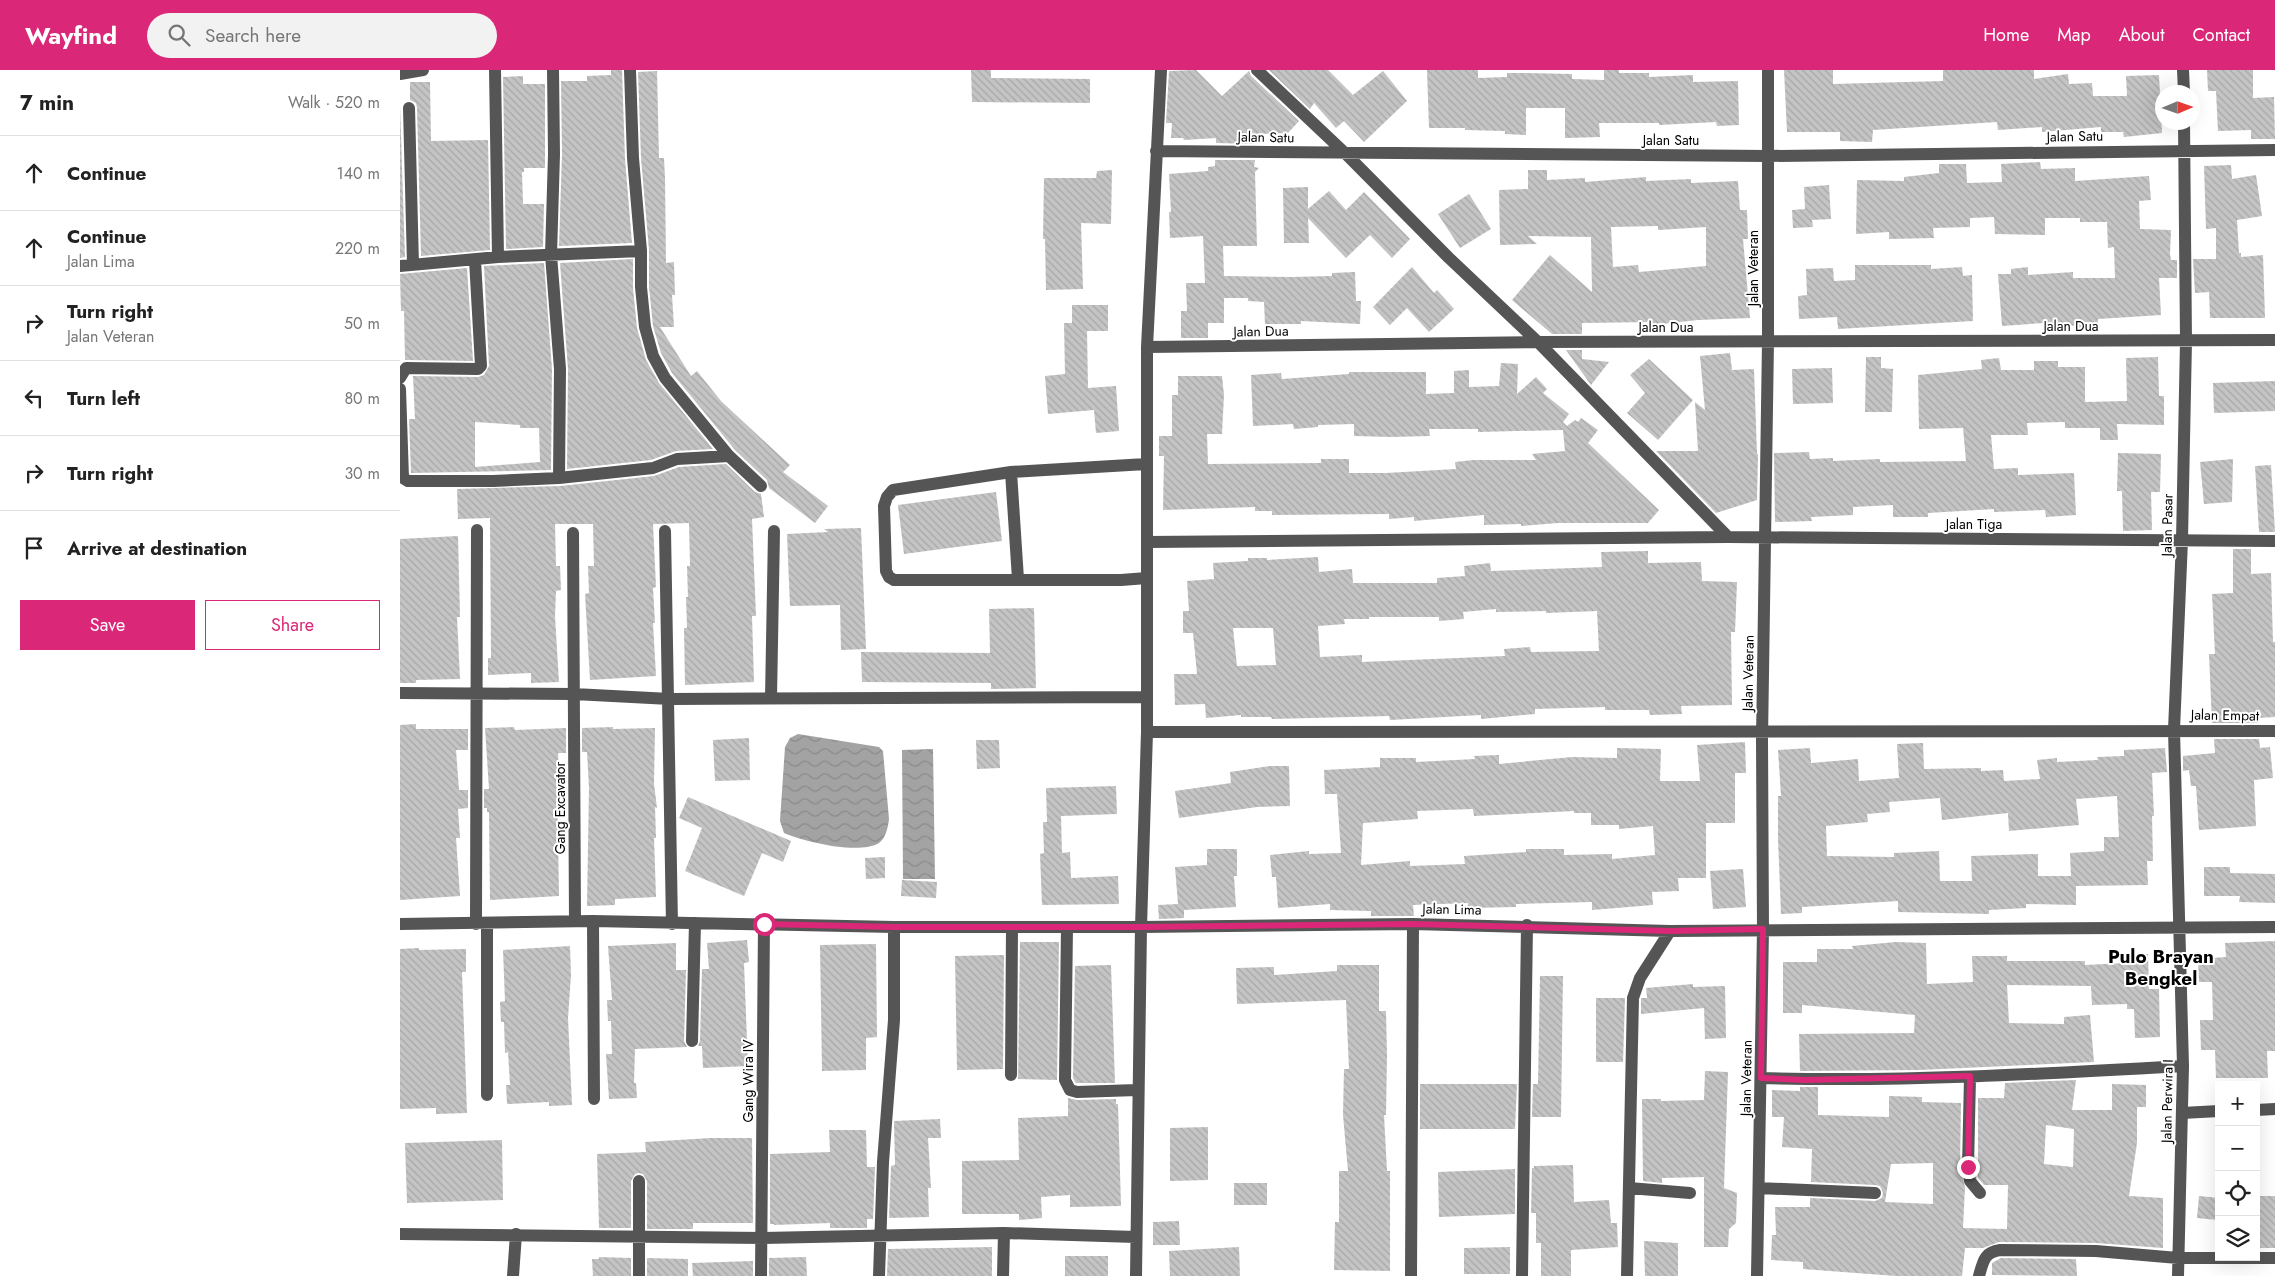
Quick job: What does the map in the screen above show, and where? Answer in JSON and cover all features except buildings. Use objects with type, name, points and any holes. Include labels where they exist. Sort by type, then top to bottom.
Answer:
[{"type":"street","points":[[400,74],[423,70]]},
{"type":"street","points":[[495,70],[498,257]]},
{"type":"street","points":[[552,70],[554,154],[551,255],[560,370],[559,478]]},
{"type":"street","points":[[630,70],[633,158],[641,251],[641,287],[645,327],[652,356],[665,378],[729,456],[761,486]]},
{"type":"street","points":[[1136,1276],[1141,927],[1147,732],[1147,347],[1161,70]]},
{"type":"street","points":[[1256,70],[1346,154],[1448,258],[1538,342],[1728,537]]},
{"type":"street","name":"Jalan Veteran","points":[[1761,1276],[1759,1188],[1763,929],[1762,733],[1768,341],[1768,70]]},
{"type":"street","points":[[2183,70],[2184,85]]},
{"type":"street","points":[[409,108],[414,265]]},
{"type":"street","name":"Jalan Pasar","points":[[2180,927],[2174,730],[2182,540],[2186,341],[2184,130]]},
{"type":"street","name":"Jalan Satu","points":[[1156,151],[1768,156],[2185,149],[2275,150]]},
{"type":"street","points":[[400,266],[498,257],[641,251]]},
{"type":"street","points":[[400,378],[406,368],[478,369],[481,366],[475,260]]},
{"type":"street","name":"Jalan Dua","points":[[1147,347],[1538,342],[2275,340]]},
{"type":"street","points":[[400,389],[403,478],[408,481],[478,482],[559,478],[653,468],[677,459],[729,456]]},
{"type":"street","points":[[1146,464],[1011,472],[892,490],[887,496],[884,506],[886,571],[889,577],[894,580],[1121,580],[1146,578]]},
{"type":"street","points":[[1011,472],[1018,579]]},
{"type":"street","points":[[477,530],[476,694],[481,924],[488,1095]]},
{"type":"street","points":[[665,531],[670,699],[672,924]]},
{"type":"street","points":[[771,698],[774,531]]},
{"type":"street","name":"Gang Excavator","points":[[573,533],[576,922]]},
{"type":"street","name":"Jalan Tiga","points":[[1147,542],[1728,537],[1766,539],[2275,541]]},
{"type":"street","points":[[400,693],[574,694],[670,699],[1146,697]]},
{"type":"street","name":"Jalan Empat","points":[[1147,732],[1762,733],[2275,731]]},
{"type":"street","points":[[593,922],[594,1099]]},
{"type":"street","name":"Jalan Lima","points":[[400,924],[593,922],[894,927],[1413,924],[1670,931],[2275,927]]},
{"type":"street","points":[[692,1040],[695,923]]},
{"type":"street","name":"Gang Wira IV","points":[[762,1276],[764,924]]},
{"type":"street","points":[[1411,1276],[1413,924]]},
{"type":"street","points":[[1522,1276],[1527,926]]},
{"type":"street","points":[[879,1276],[886,1104],[893,1036],[894,927]]},
{"type":"street","points":[[1011,1075],[1012,927]]},
{"type":"street","points":[[1067,927],[1065,1080],[1068,1086],[1077,1092],[1138,1090]]},
{"type":"street","name":"Jalan Perwira I","points":[[2178,1276],[2183,1066],[2180,927]]},
{"type":"street","points":[[1627,1276],[1633,998],[1640,978],[1670,931]]},
{"type":"street","points":[[1761,1078],[1805,1080],[1970,1076],[2183,1066]]},
{"type":"street","points":[[1970,1076],[1968,1167],[1970,1181],[1980,1194]]},
{"type":"street","points":[[2260,1110],[2275,1109]]},
{"type":"street","points":[[2182,1113],[2215,1111]]},
{"type":"street","points":[[639,1181],[639,1276]]},
{"type":"street","points":[[1629,1188],[1690,1193]]},
{"type":"street","points":[[1759,1188],[1875,1193]]},
{"type":"street","points":[[1003,1276],[1004,1233]]},
{"type":"street","points":[[400,1234],[763,1238],[1004,1233],[1136,1236]]},
{"type":"street","points":[[513,1276],[516,1234]]},
{"type":"street","points":[[1979,1276],[1985,1257],[1992,1251],[2000,1250],[2096,1251],[2178,1258],[2275,1258]]},
{"type":"water","points":[[798,734],[879,747],[883,751],[889,819],[885,835],[879,843],[859,848],[832,846],[784,833],[780,821],[785,747],[790,738]]},
{"type":"water","points":[[933,749],[935,879],[903,879],[902,750]]},
{"type":"district","name":"Pulo Brayan Bengkel","points":[[2161,967]]},
{"type":"route","points":[[764,924],[894,927],[1413,924],[1670,931],[1763,929],[1761,1078],[1805,1080],[1970,1076],[1968,1167]]}]
